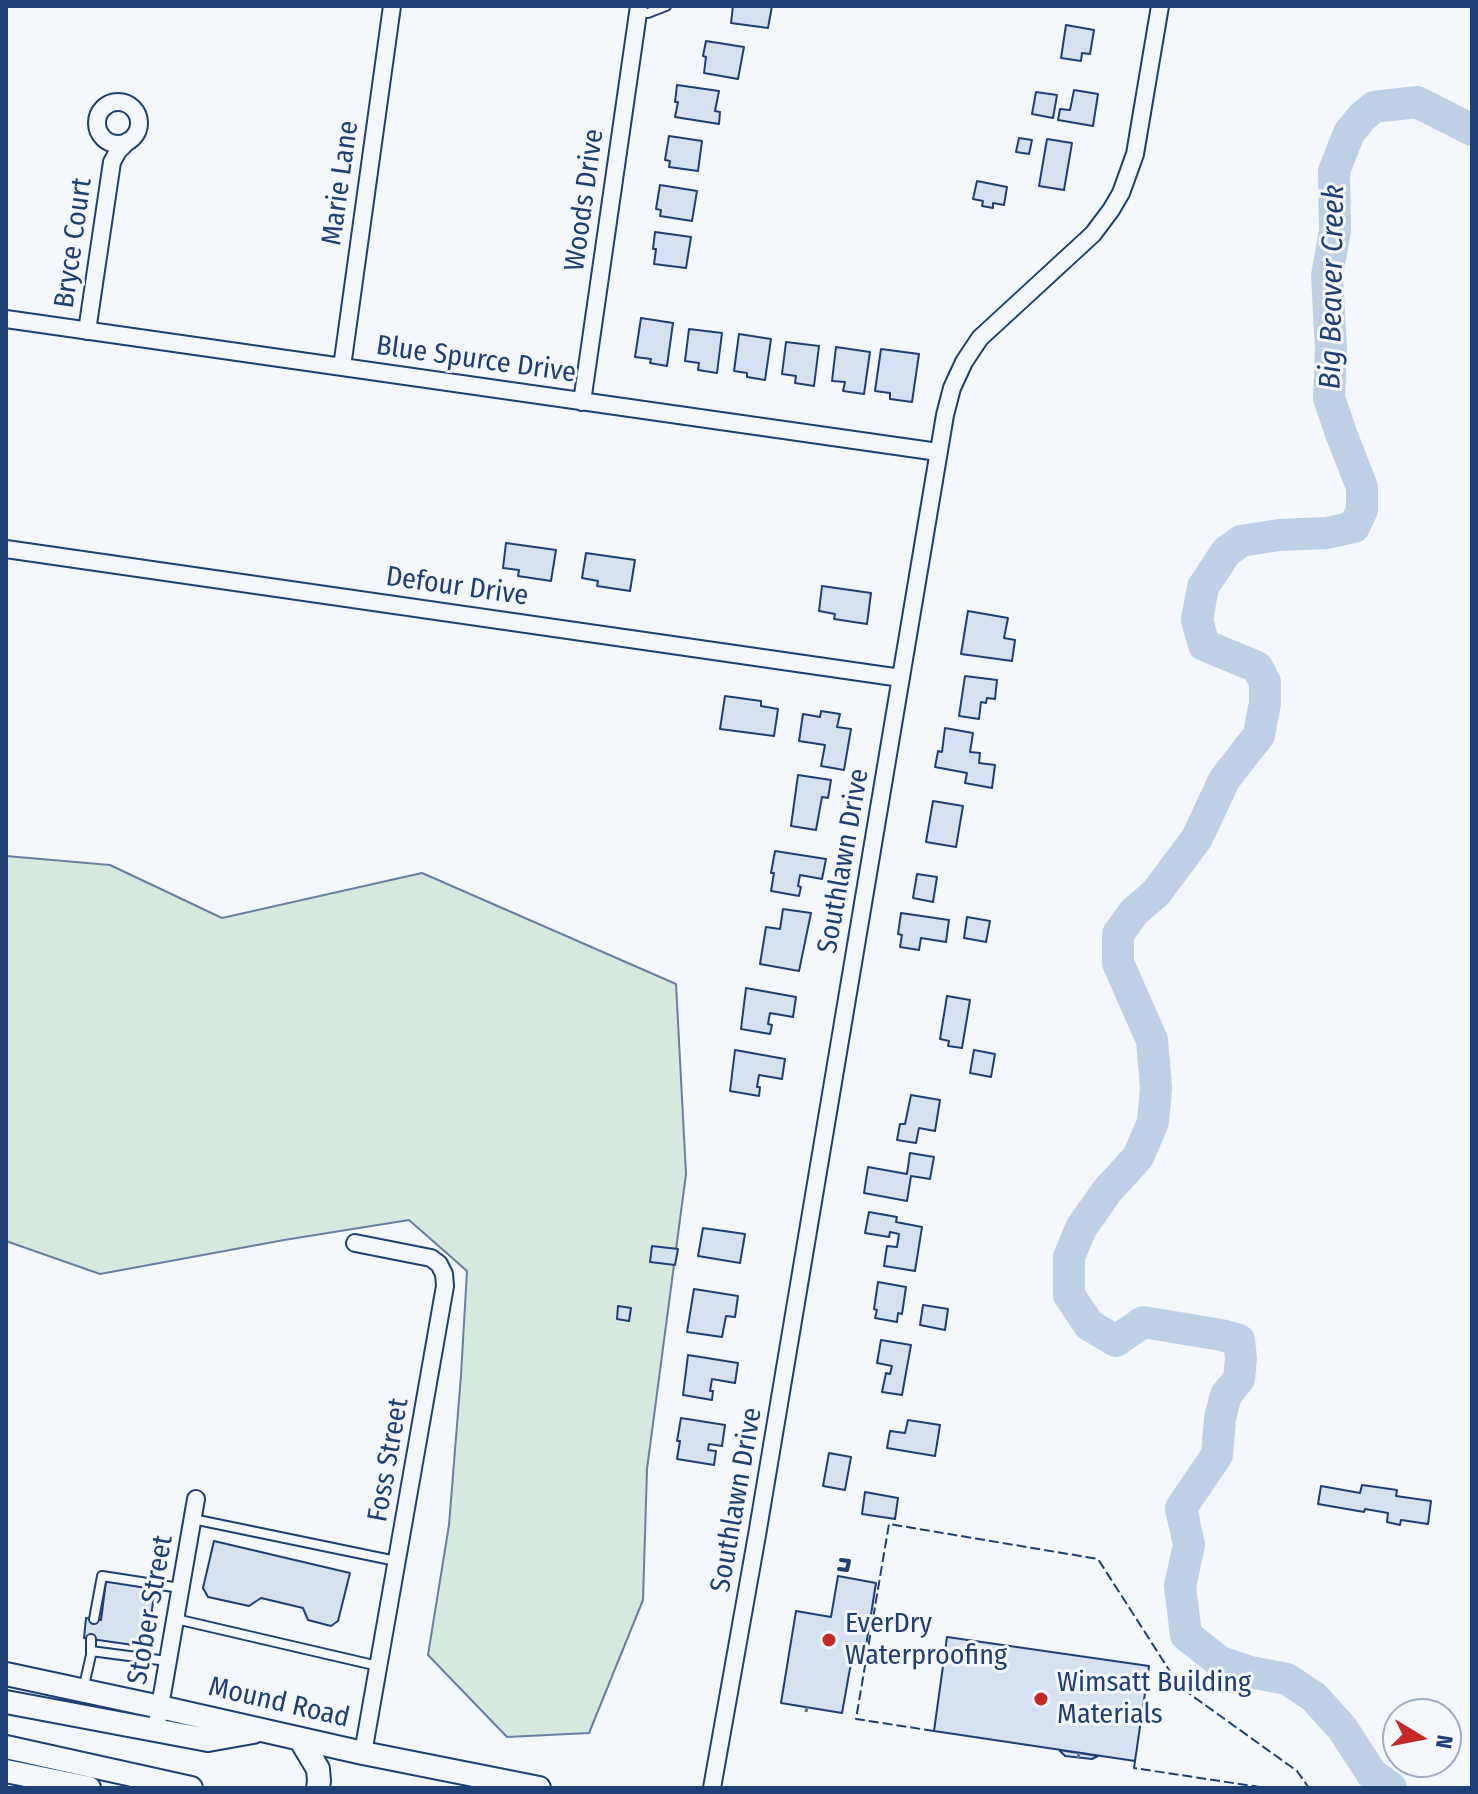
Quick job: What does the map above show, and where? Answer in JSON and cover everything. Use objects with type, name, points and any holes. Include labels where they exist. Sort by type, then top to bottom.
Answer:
[{"type":"main road","name":"Mound Road","points":[[6,1674],[363,1753],[539,1788]]},
{"type":"main road","points":[[6,1702],[208,1740],[262,1730]]},
{"type":"main road","points":[[300,1739],[318,1769],[318,1788]]},
{"type":"main road","points":[[6,1747],[80,1781]]},
{"type":"main road","points":[[6,1771],[80,1781],[122,1781],[191,1788]]},
{"type":"street","name":"Marie Lane","points":[[342,367],[392,6]]},
{"type":"street","name":"Southlawn Drive","points":[[712,1788],[938,452],[952,388],[980,338],[1093,234],[1121,193],[1135,154],[1160,6]]},
{"type":"street","name":"Woods Drive","points":[[582,402],[639,9]]},
{"type":"street","points":[[103,137],[97,125],[100,112],[110,103],[124,103],[138,117],[137,131],[128,141]]},
{"type":"street","name":"Bryce Court","points":[[103,137],[115,143],[128,141]]},
{"type":"street","name":"Bryce Court","points":[[103,137],[112,162]]},
{"type":"street","name":"Bryce Court","points":[[87,331],[112,162],[128,141]]},
{"type":"street","name":"Blue Spurce Drive","points":[[6,319],[938,452]]},
{"type":"street","name":"Defour Drive","points":[[6,549],[901,678]]},
{"type":"street","name":"Foss Street","points":[[355,1243],[431,1258],[439,1264],[444,1274],[444,1300],[363,1753]]},
{"type":"street","name":"Stober Street","points":[[156,1730],[196,1499]]},
{"type":"lane","points":[[639,9],[648,13],[666,6]]},
{"type":"lane","points":[[193,1519],[397,1562]]},
{"type":"lane","points":[[94,1619],[102,1576],[181,1588]]},
{"type":"lane","points":[[176,1619],[379,1666]]},
{"type":"lane","points":[[83,1691],[91,1639]]},
{"type":"lane","points":[[91,1651],[168,1661]]},
{"type":"shaded area","points":[[6,856],[110,865],[222,918],[422,873],[676,984],[686,1174],[647,1469],[643,1600],[589,1733],[507,1737],[428,1655],[449,1525],[467,1271],[409,1220],[100,1274],[6,1241]]},
{"type":"building","points":[[733,6],[772,6],[768,28],[731,23]]},
{"type":"building","points":[[1066,25],[1094,30],[1090,54],[1082,53],[1081,61],[1061,58]]},
{"type":"building","points":[[706,41],[744,47],[738,79],[704,73]]},
{"type":"building","points":[[677,85],[719,91],[715,111],[720,112],[719,124],[675,117]]},
{"type":"building","points":[[1074,90],[1098,94],[1093,126],[1058,120],[1060,109],[1070,110]]},
{"type":"building","points":[[1036,92],[1057,95],[1053,118],[1032,114]]},
{"type":"building","points":[[669,136],[702,141],[698,171],[669,167],[670,161],[665,160]]},
{"type":"building","points":[[1019,138],[1032,140],[1029,154],[1016,152]]},
{"type":"building","points":[[1047,139],[1072,143],[1064,190],[1039,186]]},
{"type":"building","points":[[977,181],[1007,187],[1004,205],[993,203],[993,208],[982,206],[983,201],[973,199]]},
{"type":"building","points":[[660,185],[697,191],[692,221],[660,216],[661,210],[656,209]]},
{"type":"building","points":[[655,232],[691,237],[686,268],[654,264]]},
{"type":"building","points":[[641,318],[673,323],[667,366],[650,363],[651,359],[635,357]]},
{"type":"building","points":[[689,329],[722,333],[717,373],[698,370],[699,363],[685,361]]},
{"type":"building","points":[[739,334],[771,339],[765,380],[734,371]]},
{"type":"building","points":[[786,342],[819,346],[814,386],[795,383],[796,376],[782,374]]},
{"type":"building","points":[[836,347],[870,352],[864,394],[843,391],[845,382],[832,381]]},
{"type":"building","points":[[881,349],[919,354],[912,402],[890,399],[890,393],[875,391]]},
{"type":"building","points":[[506,543],[556,550],[551,581],[518,576],[519,570],[503,568]]},
{"type":"building","points":[[586,553],[635,560],[630,591],[597,586],[598,581],[582,578]]},
{"type":"building","points":[[822,586],[871,593],[867,624],[834,619],[835,614],[819,611]]},
{"type":"building","points":[[968,611],[1008,618],[1004,638],[1015,640],[1012,661],[961,654]]},
{"type":"building","points":[[965,676],[997,680],[995,699],[987,698],[986,703],[981,702],[979,719],[959,716]]},
{"type":"building","points":[[725,696],[761,701],[761,706],[778,709],[774,736],[720,729]]},
{"type":"building","points":[[821,711],[840,714],[837,727],[851,729],[844,770],[821,766],[825,745],[799,741],[803,714],[820,717]]},
{"type":"building","points":[[945,728],[973,733],[970,752],[980,753],[979,763],[995,765],[992,788],[965,783],[967,773],[935,767],[938,751],[942,752]]},
{"type":"building","points":[[798,775],[831,780],[828,798],[822,797],[816,830],[791,826]]},
{"type":"building","points":[[933,801],[963,806],[956,847],[926,842]]},
{"type":"building","points":[[775,851],[826,859],[822,879],[800,875],[799,896],[771,891]]},
{"type":"building","points":[[917,874],[937,877],[933,902],[913,898]]},
{"type":"building","points":[[783,909],[811,913],[799,971],[760,964],[766,927],[780,929]]},
{"type":"building","points":[[901,913],[949,920],[946,942],[921,938],[919,950],[900,947]]},
{"type":"building","points":[[967,917],[990,921],[986,942],[964,938]]},
{"type":"building","points":[[746,988],[796,997],[793,1017],[770,1013],[770,1034],[741,1029]]},
{"type":"building","points":[[947,996],[970,1000],[962,1048],[948,1046],[949,1041],[940,1039]]},
{"type":"building","points":[[735,1050],[785,1059],[782,1079],[759,1075],[759,1096],[730,1091]]},
{"type":"building","points":[[974,1050],[995,1054],[991,1077],[970,1073]]},
{"type":"building","points":[[911,1095],[940,1100],[935,1131],[919,1128],[916,1143],[897,1140],[900,1124],[905,1124]]},
{"type":"building","points":[[910,1153],[934,1157],[930,1179],[911,1176],[907,1201],[864,1193],[868,1167],[907,1174]]},
{"type":"building","points":[[869,1212],[897,1217],[896,1222],[922,1227],[915,1271],[884,1266],[887,1246],[897,1247],[899,1234],[890,1232],[889,1237],[865,1233]]},
{"type":"building","points":[[703,1228],[745,1234],[740,1263],[698,1256]]},
{"type":"building","points":[[652,1246],[678,1249],[675,1265],[650,1262]]},
{"type":"building","points":[[878,1282],[906,1287],[902,1314],[898,1313],[897,1322],[875,1318]]},
{"type":"building","points":[[694,1289],[738,1296],[735,1317],[726,1316],[722,1337],[687,1332]]},
{"type":"building","points":[[923,1305],[948,1309],[945,1330],[920,1325]]},
{"type":"building","points":[[618,1306],[631,1308],[629,1321],[617,1319]]},
{"type":"building","points":[[881,1340],[911,1345],[902,1395],[882,1392],[886,1373],[890,1374],[892,1366],[877,1363]]},
{"type":"building","points":[[688,1355],[738,1363],[735,1383],[712,1379],[712,1400],[683,1395]]},
{"type":"building","points":[[681,1418],[725,1425],[722,1446],[709,1444],[708,1450],[716,1451],[714,1465],[677,1459]]},
{"type":"building","points":[[908,1420],[940,1425],[935,1456],[887,1448],[890,1431],[905,1433]]},
{"type":"building","points":[[829,1453],[851,1457],[845,1490],[823,1486]]},
{"type":"building","points":[[1362,1485],[1397,1490],[1396,1496],[1431,1501],[1428,1524],[1401,1520],[1400,1525],[1387,1522],[1388,1513],[1318,1504],[1321,1486],[1360,1493]]},
{"type":"building","points":[[865,1492],[898,1498],[895,1519],[862,1514]]},
{"type":"building","points":[[214,1541],[350,1573],[338,1621],[331,1626],[308,1620],[303,1608],[261,1598],[249,1606],[208,1597],[203,1588]]},
{"type":"building","name":"EverDry Waterproofing","points":[[838,1576],[876,1583],[863,1665],[851,1663],[842,1713],[781,1703],[796,1611],[831,1617]]},
{"type":"building","points":[[106,1581],[155,1587],[147,1647],[84,1638],[86,1618],[101,1620]]},
{"type":"building","name":"Wimsatt Building Materials","points":[[947,1637],[1149,1666],[1135,1761],[934,1731]]},
{"type":"building","points":[[1059,1750],[1098,1756],[1092,1759],[1065,1756]]},
{"type":"waterway","name":"Big Beaver Creek","points":[[1391,1788],[1372,1774],[1342,1728],[1314,1697],[1287,1679],[1220,1662],[1186,1635],[1180,1586],[1189,1545],[1181,1508],[1217,1455],[1220,1418],[1226,1395],[1239,1379],[1239,1340],[1143,1322],[1116,1341],[1089,1325],[1069,1295],[1069,1257],[1081,1228],[1107,1191],[1138,1157],[1153,1122],[1156,1088],[1152,1040],[1118,963],[1118,934],[1134,912],[1156,893],[1197,838],[1224,780],[1259,735],[1265,682],[1257,667],[1204,645],[1197,620],[1203,587],[1226,552],[1241,541],[1279,535],[1327,533],[1354,527],[1362,510],[1362,487],[1329,398],[1331,349],[1327,276],[1335,230],[1334,171],[1349,133],[1374,107],[1417,102],[1472,130]]},
{"type":"fence","points":[[934,1731],[856,1719],[889,1524],[1098,1559],[1180,1687],[1297,1771],[1309,1788]]},
{"type":"fence","points":[[1135,1761],[1134,1768],[1266,1788]]},
{"type":"wall","points":[[839,1569],[847,1570],[849,1561],[841,1560]]},
{"type":"place","name":"EverDry Waterproofing","points":[[829,1640]]},
{"type":"place","name":"Wimsatt Building Materials","points":[[1041,1699]]}]
